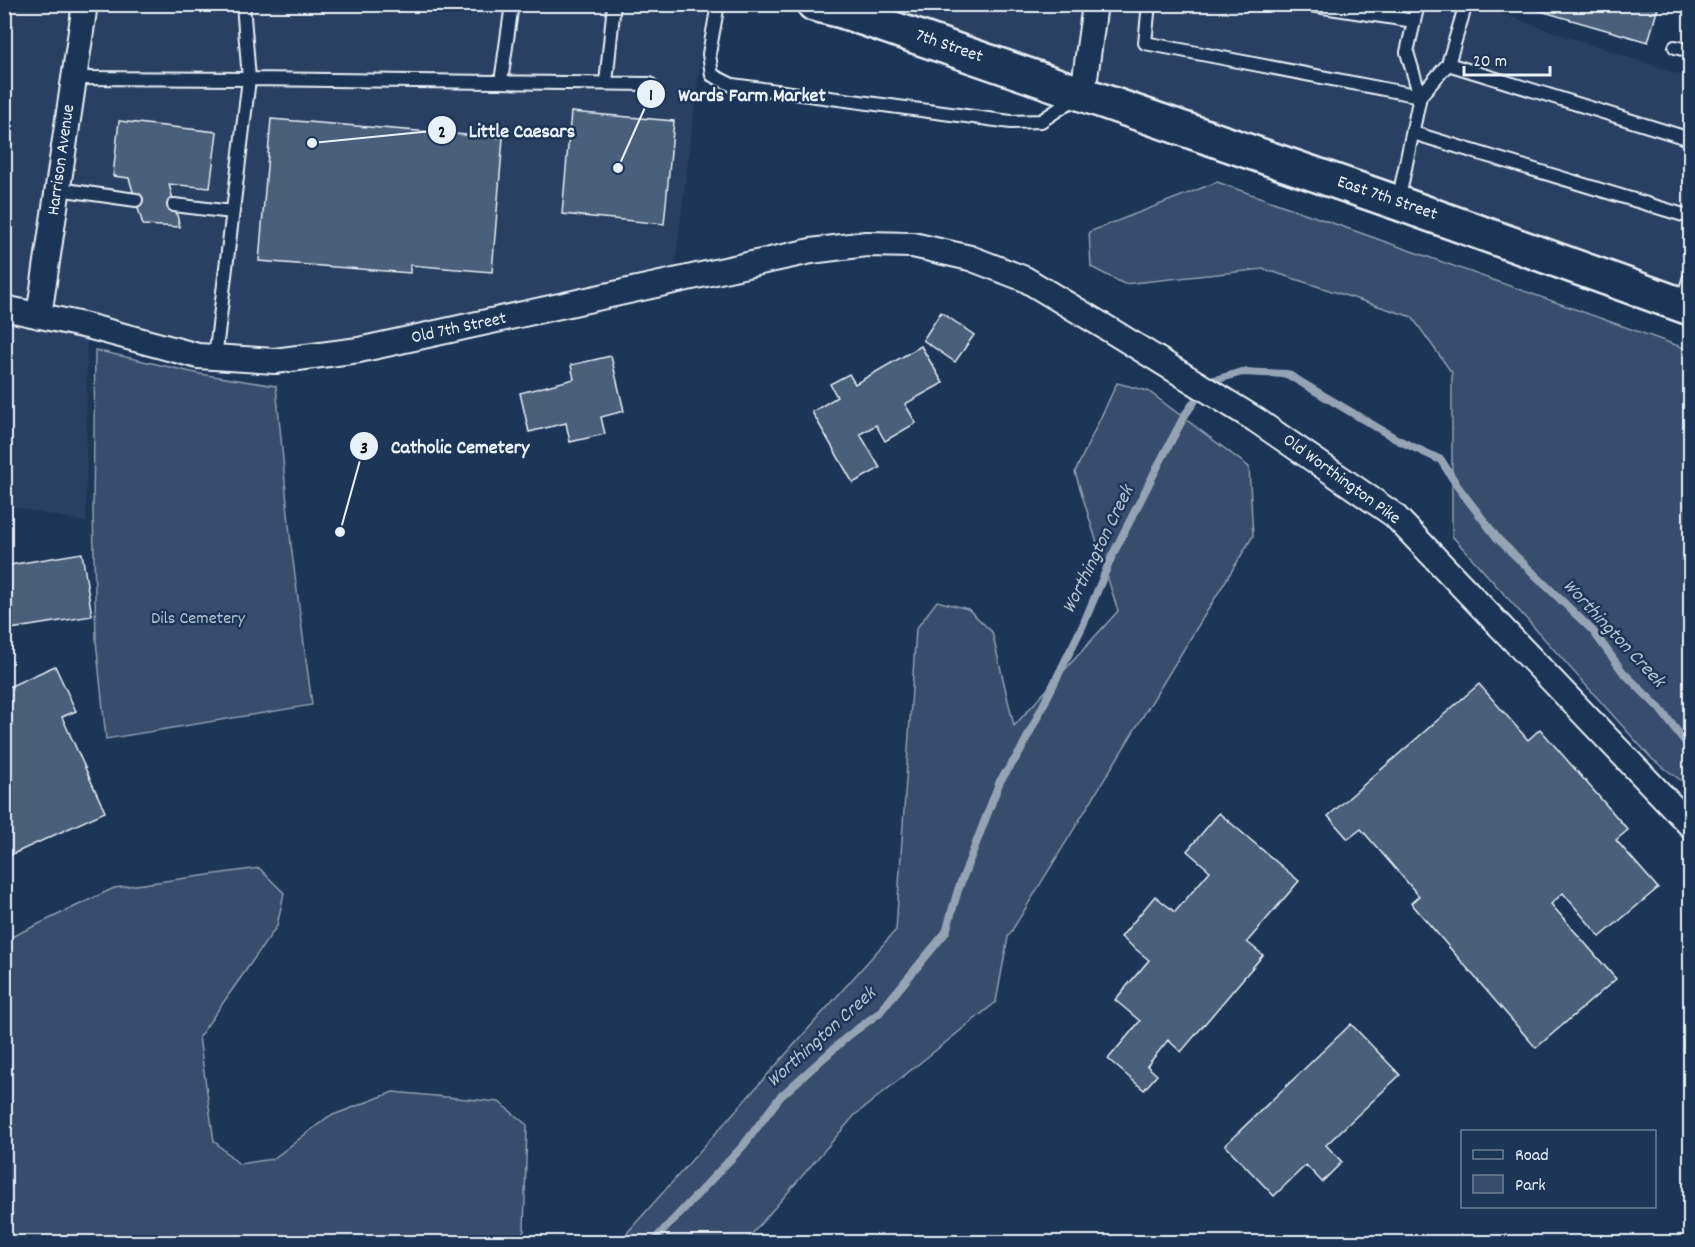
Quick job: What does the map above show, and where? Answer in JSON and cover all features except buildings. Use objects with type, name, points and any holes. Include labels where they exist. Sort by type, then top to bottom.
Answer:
[{"type":"main road","name":"7th Street","points":[[814,4],[842,11],[1083,93]]},
{"type":"main road","name":"East 7th Street","points":[[1083,93],[1398,202],[1687,297]]},
{"type":"street","name":"Harrison Avenue","points":[[39,316],[85,4]]},
{"type":"street","points":[[1083,93],[1095,4]]},
{"type":"street","name":"Old 7th Street","points":[[4,308],[87,326],[198,356],[275,361],[359,350],[811,251],[866,244],[913,245]]},
{"type":"street","name":"Old Worthington Pike","points":[[913,245],[970,258],[1025,279],[1256,420],[1394,515],[1690,825]]},
{"type":"lane","points":[[215,358],[249,79],[243,4]]},
{"type":"lane","points":[[501,82],[512,4]]},
{"type":"lane","points":[[606,83],[614,4]]},
{"type":"lane","points":[[718,4],[709,54],[712,75],[732,85],[1011,122],[1041,121],[1083,93]]},
{"type":"lane","points":[[1149,4],[1145,43],[1420,96]]},
{"type":"lane","points":[[1304,4],[1414,21]]},
{"type":"lane","points":[[1398,202],[1420,96],[1407,52],[1418,4]]},
{"type":"lane","points":[[1420,96],[1448,64],[1466,4]]},
{"type":"lane","points":[[1675,46],[1690,51]]},
{"type":"lane","points":[[1448,64],[1690,139]]},
{"type":"lane","points":[[75,78],[650,84]]},
{"type":"lane","points":[[1413,133],[1690,217]]},
{"type":"lane","points":[[58,189],[136,200]]},
{"type":"lane","points":[[174,205],[232,212]]},
{"type":"shaded area","points":[[5,5],[707,5],[673,283],[275,361],[87,327],[86,522],[5,505]]},
{"type":"shaded area","points":[[814,5],[1496,5],[1495,12],[1690,78],[1690,308]]},
{"type":"green space","points":[[1217,182],[1690,350],[1690,787],[1652,759],[1452,536],[1452,373],[1412,317],[1264,269],[1124,284],[1091,267],[1089,232]]},
{"type":"green space","name":"Dils Cemetery","points":[[95,350],[200,374],[276,386],[291,545],[312,705],[106,739],[96,640],[93,509]]},
{"type":"green space","points":[[1117,383],[1148,391],[1249,467],[1253,536],[1008,937],[996,1002],[855,1115],[745,1242],[619,1242],[896,930],[916,629],[937,601],[968,609],[992,632],[1014,726],[1118,611],[1075,472]]},
{"type":"green space","points":[[259,868],[284,893],[277,926],[199,1037],[214,1141],[239,1164],[273,1159],[328,1117],[393,1092],[499,1102],[527,1125],[524,1231],[517,1242],[5,1242],[5,940],[114,888]]},
{"type":"waterway","name":"Worthington Creek","points":[[655,1242],[743,1146],[780,1097],[848,1036],[879,1013],[946,932],[958,890],[1000,781],[1020,752],[1083,625],[1112,556],[1162,458],[1185,415],[1208,382],[1242,372],[1287,374],[1398,440],[1441,460],[1458,487],[1498,539],[1593,631],[1623,672],[1660,709],[1690,748]]},
{"type":"place","name":"Little Caesars","points":[[312,143]]},
{"type":"place","name":"Wards Farm Market","points":[[618,168]]},
{"type":"place","name":"Catholic Cemetery","points":[[340,532]]}]
